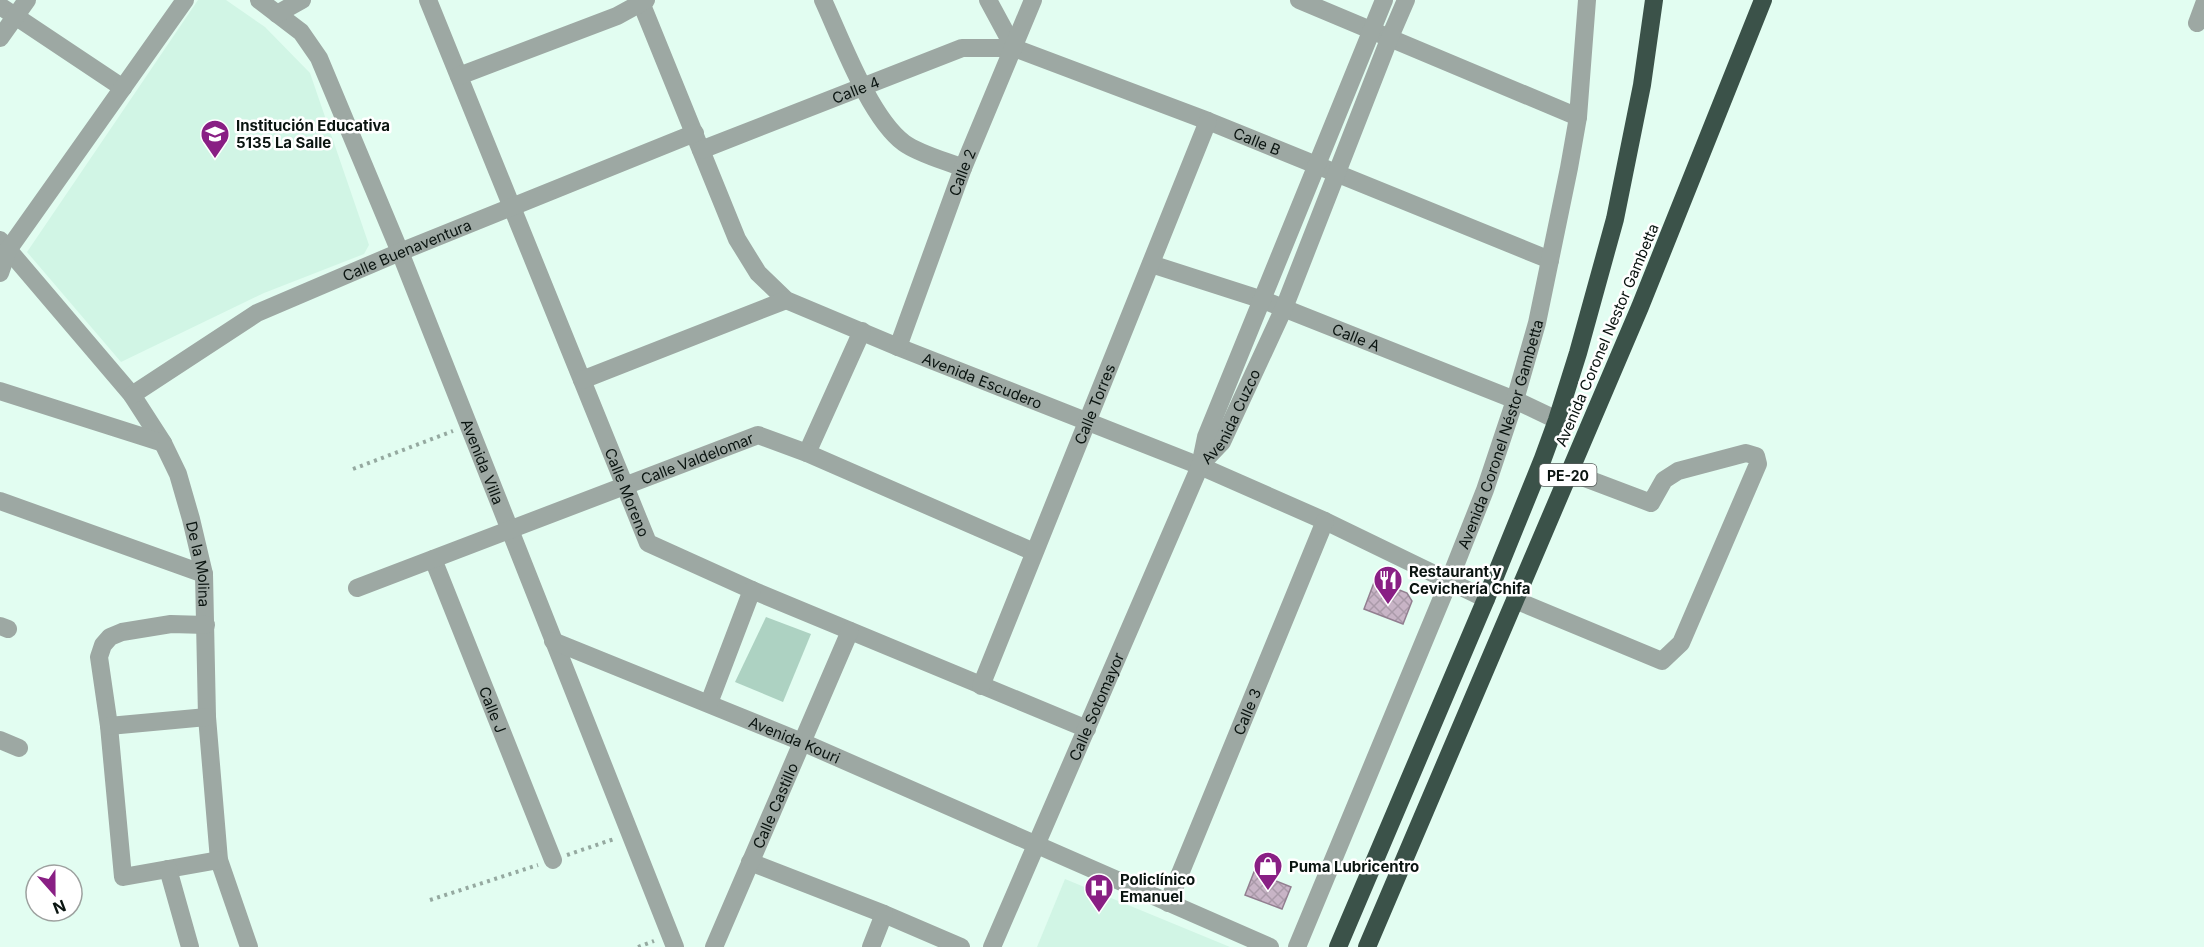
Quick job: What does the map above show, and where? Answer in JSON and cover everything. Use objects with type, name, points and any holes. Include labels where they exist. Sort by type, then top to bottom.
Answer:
[{"type":"highway","name":"Avenida Coronel Nestor Gambetta","points":[[1338,947],[1486,599],[1557,420],[1615,219],[1642,85],[1654,0]]},
{"type":"highway","name":"Avenida Coronel Nestor Gambetta","points":[[1367,947],[1640,307],[1763,0]]},
{"type":"street","points":[[0,38],[27,0]]},
{"type":"street","points":[[0,273],[4,245],[123,88],[185,0]]},
{"type":"street","name":"Avenida Villa","points":[[258,0],[301,32],[319,58],[400,252],[675,947]]},
{"type":"street","points":[[277,14],[302,0]]},
{"type":"street","name":"Calle Moreno","points":[[428,0],[648,543],[752,590],[1087,729]]},
{"type":"street","points":[[823,0],[863,87],[891,132],[906,145],[963,168]]},
{"type":"street","points":[[988,0],[1014,48]]},
{"type":"street","name":"Calle 2","points":[[898,347],[963,168],[1033,0]]},
{"type":"street","points":[[1299,0],[1578,117]]},
{"type":"street","name":"Avenida Cuzco","points":[[1200,466],[1206,437],[1384,0]]},
{"type":"street","name":"Avenida Cuzco","points":[[1200,466],[1222,442],[1284,308],[1406,0]]},
{"type":"street","name":"Avenida Coronel Néstor Gambetta","points":[[1297,947],[1449,581],[1485,490],[1515,400],[1537,323],[1578,117],[1587,0]]},
{"type":"street","points":[[459,76],[617,16],[643,1]]},
{"type":"street","name":"Avenida Escudero","points":[[643,1],[737,239],[758,273],[786,300],[898,347],[1200,466],[1326,521],[1486,599]]},
{"type":"street","points":[[2197,23],[2204,4]]},
{"type":"street","points":[[0,6],[123,88]]},
{"type":"street","name":"Calle 4","points":[[698,142],[863,87],[962,48],[1014,48]]},
{"type":"street","name":"Calle B","points":[[1014,48],[1208,121],[1550,260]]},
{"type":"street","name":"Calle Torres","points":[[981,686],[1208,121]]},
{"type":"street","name":"Calle Buenaventura","points":[[132,394],[257,313],[511,207],[698,142]]},
{"type":"street","name":"De la Molina","points":[[4,245],[132,394],[163,443],[177,474],[204,574],[207,717],[219,860],[249,947]]},
{"type":"street","name":"Calle A","points":[[1151,264],[1284,308],[1515,400],[1557,420]]},
{"type":"street","points":[[582,380],[786,300]]},
{"type":"street","points":[[807,453],[862,331]]},
{"type":"street","points":[[0,391],[163,443]]},
{"type":"street","name":"Calle Valdelomar","points":[[357,588],[758,435],[807,453],[1034,552]]},
{"type":"street","points":[[1515,600],[1662,661],[1681,643],[1758,464],[1756,456],[1746,453],[1677,471],[1664,480],[1651,504],[1569,472]]},
{"type":"street","name":"Calle Sotomayor","points":[[992,947],[1200,466]]},
{"type":"street","points":[[0,501],[204,574]]},
{"type":"street","name":"Calle 3","points":[[1168,903],[1326,521]]},
{"type":"street","name":"Calle J","points":[[433,559],[553,860]]},
{"type":"street","points":[[709,704],[752,590]]},
{"type":"street","points":[[206,625],[171,624],[122,632],[110,637],[103,645],[99,657],[123,877],[219,860]]},
{"type":"street","name":"Calle Castillo","points":[[714,947],[850,631]]},
{"type":"street","name":"Avenida Kouri","points":[[553,640],[802,742],[1270,947]]},
{"type":"street","points":[[108,726],[207,717]]},
{"type":"street","points":[[0,740],[19,748]]},
{"type":"street","points":[[750,862],[884,914],[961,947]]},
{"type":"street","points":[[168,869],[190,947]]},
{"type":"street","points":[[871,947],[884,914]]},
{"type":"path","points":[[353,469],[469,426]]},
{"type":"path","points":[[430,900],[629,834]]},
{"type":"shaded area","name":"Institución Educativa 5135 La Salle","points":[[198,0],[226,0],[265,27],[310,73],[369,245],[364,254],[264,293],[121,362],[27,252]]},
{"type":"shaded area","points":[[766,617],[811,634],[783,702],[735,682]]},
{"type":"shaded area","name":"Policlínico Emanuel","points":[[1065,879],[1230,947],[1037,947]]},
{"type":"building","name":"Restaurant y Cevichería Chifa","points":[[1375,580],[1407,593],[1412,601],[1403,624],[1364,609]]},
{"type":"building","name":"Puma Lubricentro","points":[[1254,872],[1291,887],[1282,909],[1245,895]]},
{"type":"place","name":"Institución Educativa 5135 La Salle","points":[[215,160]]},
{"type":"place","name":"Restaurant y Cevichería Chifa","points":[[1388,606]]},
{"type":"place","name":"Puma Lubricentro","points":[[1268,892]]},
{"type":"place","name":"Policlínico Emanuel","points":[[1099,914]]}]
